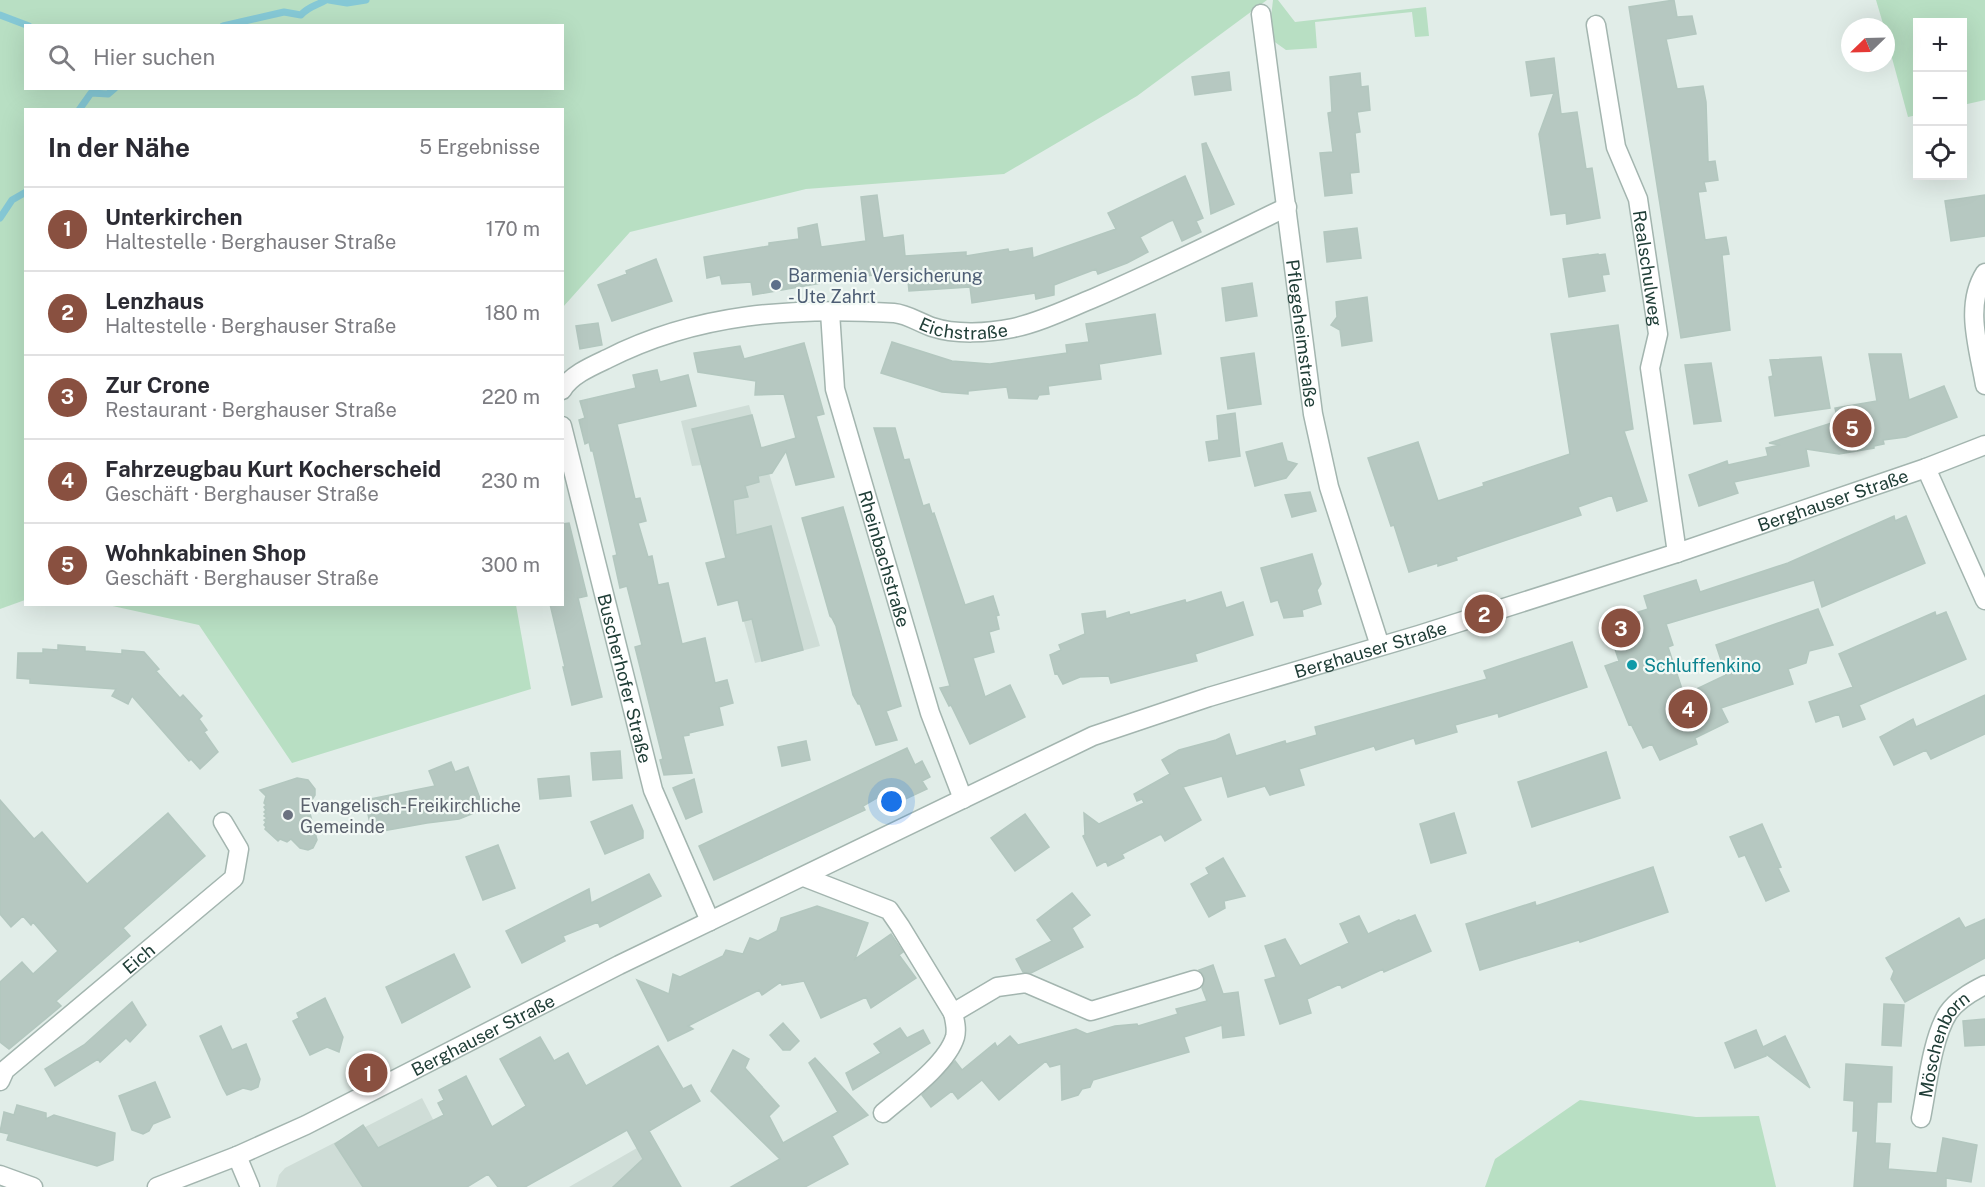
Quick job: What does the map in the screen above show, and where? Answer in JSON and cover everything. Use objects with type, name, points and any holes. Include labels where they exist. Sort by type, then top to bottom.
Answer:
[{"type":"street","name":"Pflegeheimstraße","points":[[1261,14],[1321,457],[1380,646]]},
{"type":"street","name":"Realschulweg","points":[[1596,25],[1616,147],[1638,198],[1640,210],[1659,334],[1650,368],[1677,553]]},
{"type":"street","name":"Eichstraße","points":[[564,388],[575,377],[650,338],[695,325],[751,314],[794,311],[897,313],[933,327],[952,331],[1012,328],[1038,321],[1132,281],[1287,207]]},
{"type":"street","points":[[1985,273],[1974,297],[1973,312],[1985,385]]},
{"type":"street","name":"Rheinbachstraße","points":[[830,312],[835,389],[930,713],[963,799]]},
{"type":"street","name":"Buscherhofer Straße","points":[[564,434],[652,790],[710,921]]},
{"type":"street","name":"Berghauser Straße","points":[[157,1187],[237,1156],[306,1125],[619,965],[1093,736],[1220,694],[1677,553],[1926,468],[1985,445]]},
{"type":"street","points":[[1926,468],[1985,600]]},
{"type":"street","name":"Eich","points":[[0,1081],[5,1070],[234,878],[239,849],[223,822]]},
{"type":"street","points":[[804,877],[889,910],[953,1013],[956,1035],[944,1058],[883,1113]]},
{"type":"street","points":[[953,1013],[997,987],[1026,983],[1091,1011],[1194,980]]},
{"type":"street","name":"Möschenborn","points":[[1921,1118],[1939,1029],[1959,1000],[1985,985]]},
{"type":"street","points":[[237,1156],[250,1187]]},
{"type":"street","points":[[0,1175],[33,1187]]},
{"type":"shaded area","points":[[749,405],[820,646],[755,663],[702,465],[692,466],[681,421]]},
{"type":"shaded area","points":[[422,1098],[465,1181],[453,1187],[276,1187],[279,1175],[285,1168]]},
{"type":"shaded area","points":[[637,1148],[660,1187],[569,1187]]},
{"type":"green space","points":[[0,0],[1267,0],[1137,96],[1004,174],[806,189],[630,232],[564,306],[564,108],[24,108],[24,600],[0,609]]},
{"type":"green space","points":[[1273,0],[1278,0],[1295,22],[1426,7],[1429,36],[1415,37],[1412,12],[1315,22],[1317,48],[1286,50],[1272,40],[1270,26]]},
{"type":"green space","points":[[1876,0],[1985,0],[1985,100],[1967,104],[1967,18],[1913,18],[1913,116],[1908,117],[1895,69],[1895,18],[1881,18]]},
{"type":"green space","points":[[113,606],[516,606],[531,689],[292,763],[199,625]]},
{"type":"green space","points":[[1580,1100],[1696,1117],[1759,1116],[1776,1187],[1485,1187],[1495,1159]]},
{"type":"building","points":[[1674,0],[1677,17],[1692,16],[1696,34],[1666,39],[1677,89],[1703,86],[1706,102],[1708,162],[1715,161],[1718,180],[1704,182],[1706,191],[1698,192],[1705,240],[1726,237],[1729,254],[1722,255],[1730,330],[1681,338],[1629,7]]},
{"type":"building","points":[[1554,58],[1561,114],[1577,112],[1586,169],[1592,168],[1600,218],[1567,224],[1566,213],[1551,215],[1539,134],[1554,93],[1531,96],[1526,62]]},
{"type":"building","points":[[1229,72],[1231,90],[1195,95],[1192,77]]},
{"type":"building","points":[[1360,73],[1361,87],[1368,86],[1370,110],[1357,112],[1360,132],[1355,133],[1359,172],[1350,173],[1352,193],[1325,196],[1320,153],[1333,152],[1328,113],[1332,112],[1330,77]]},
{"type":"building","points":[[1206,143],[1234,204],[1211,214],[1202,144]]},
{"type":"building","points":[[1185,176],[1203,218],[1196,221],[1201,232],[1182,241],[1173,220],[1168,222],[1140,237],[1148,252],[1098,274],[1096,269],[1054,285],[1054,295],[1036,299],[1035,293],[972,303],[970,287],[909,291],[907,271],[850,278],[753,295],[751,282],[722,284],[720,275],[707,278],[704,257],[799,239],[798,228],[817,224],[821,247],[866,241],[861,197],[877,195],[883,238],[903,235],[905,256],[966,252],[966,256],[1008,249],[1009,252],[1032,248],[1033,258],[1116,229],[1108,213]]},
{"type":"building","points":[[1985,195],[1985,236],[1951,241],[1945,201]]},
{"type":"building","points":[[1357,228],[1361,258],[1327,262],[1324,232]]},
{"type":"building","points":[[1605,254],[1609,274],[1602,275],[1605,291],[1569,297],[1563,259]]},
{"type":"building","points":[[656,259],[672,301],[612,321],[598,285],[627,274],[626,271]]},
{"type":"building","points":[[1252,283],[1257,316],[1226,321],[1222,288]]},
{"type":"building","points":[[1367,297],[1372,341],[1342,346],[1340,330],[1331,325],[1337,317],[1336,302]]},
{"type":"building","points":[[1155,314],[1161,354],[1099,364],[1101,379],[1048,386],[1049,394],[1039,395],[1037,399],[1009,398],[1007,387],[968,391],[968,394],[942,392],[881,373],[892,342],[952,361],[990,364],[1067,353],[1066,345],[1089,342],[1086,324]]},
{"type":"building","points":[[598,323],[602,345],[580,349],[576,326]]},
{"type":"building","points":[[1618,325],[1633,429],[1624,431],[1647,501],[1617,511],[1612,495],[1578,507],[1581,515],[1456,557],[1457,560],[1409,572],[1368,458],[1418,442],[1438,501],[1484,486],[1483,483],[1570,454],[1551,334]]},
{"type":"building","points":[[804,343],[824,414],[816,416],[834,477],[796,485],[786,451],[772,473],[758,476],[759,482],[745,486],[748,497],[733,500],[736,535],[771,526],[803,650],[762,661],[752,619],[743,621],[738,600],[718,605],[706,563],[726,558],[692,429],[752,415],[761,448],[796,438],[784,394],[755,395],[756,381],[698,372],[694,353],[740,346],[744,359]]},
{"type":"building","points":[[1254,353],[1261,404],[1228,409],[1221,358]]},
{"type":"building","points":[[1869,354],[1901,354],[1909,400],[1944,386],[1957,417],[1906,437],[1883,440],[1884,444],[1874,446],[1874,448],[1839,454],[1806,449],[1809,466],[1734,482],[1738,493],[1699,506],[1689,475],[1727,461],[1728,465],[1768,456],[1766,448],[1780,445],[1769,443],[1838,421],[1835,408],[1877,401]]},
{"type":"building","points":[[1821,357],[1830,408],[1775,416],[1769,377],[1773,376],[1770,360]]},
{"type":"building","points":[[1711,363],[1721,421],[1694,424],[1685,365]]},
{"type":"building","points":[[657,370],[660,382],[688,375],[696,406],[617,424],[635,499],[640,498],[646,521],[638,523],[648,557],[652,556],[658,585],[668,583],[682,644],[705,638],[715,683],[727,680],[733,703],[719,707],[723,725],[683,736],[692,773],[664,775],[660,760],[663,759],[635,647],[642,645],[627,586],[620,588],[613,556],[617,555],[593,451],[591,451],[589,442],[585,444],[579,420],[585,418],[580,401],[636,388],[633,375]]},
{"type":"building","points":[[1235,413],[1240,456],[1209,461],[1206,442],[1219,440],[1217,416]]},
{"type":"building","points":[[874,428],[895,428],[904,460],[909,459],[923,506],[929,504],[932,514],[934,513],[965,605],[993,596],[999,615],[996,616],[999,629],[989,632],[994,652],[973,658],[985,697],[1010,685],[1025,717],[970,744],[940,688],[950,686]]},
{"type":"building","points":[[1282,443],[1287,461],[1297,464],[1286,478],[1255,486],[1246,452]]},
{"type":"building","points":[[1310,492],[1316,511],[1292,517],[1285,495]]},
{"type":"building","points":[[843,507],[901,706],[886,711],[897,740],[876,745],[860,704],[853,695],[836,626],[830,616],[802,518]]},
{"type":"building","points":[[1894,516],[1895,521],[1906,516],[1925,563],[1822,607],[1814,580],[1666,624],[1673,645],[1668,647],[1684,695],[1726,675],[1716,645],[1818,609],[1833,645],[1809,651],[1806,663],[1788,669],[1793,684],[1721,708],[1728,722],[1695,738],[1697,744],[1660,760],[1652,744],[1643,748],[1631,724],[1629,725],[1605,666],[1619,661],[1606,622],[1648,609],[1644,596],[1696,580],[1700,592],[1788,563]]},
{"type":"building","points":[[569,523],[587,596],[578,598],[602,697],[572,705],[550,606],[564,606],[564,524]]},
{"type":"building","points":[[1312,554],[1321,584],[1317,590],[1321,604],[1302,610],[1303,616],[1284,618],[1278,600],[1271,602],[1261,568]]},
{"type":"building","points":[[1221,592],[1226,608],[1243,602],[1253,635],[1195,654],[1197,661],[1111,683],[1109,676],[1080,677],[1063,684],[1057,673],[1055,674],[1050,655],[1061,650],[1059,645],[1085,634],[1082,614],[1105,611],[1106,619],[1185,600],[1186,603]]},
{"type":"building","points":[[1935,612],[1936,616],[1946,612],[1966,659],[1859,705],[1865,719],[1843,727],[1839,714],[1816,722],[1809,702],[1853,687],[1839,654]]},
{"type":"building","points":[[1572,642],[1587,687],[1499,717],[1498,713],[1455,725],[1457,732],[1416,744],[1414,738],[1376,750],[1374,746],[1299,769],[1304,785],[1270,795],[1265,786],[1228,797],[1222,776],[1183,787],[1201,820],[1165,841],[1161,834],[1122,854],[1124,858],[1108,866],[1106,861],[1097,866],[1083,836],[1085,835],[1084,813],[1099,824],[1144,803],[1142,799],[1137,801],[1134,794],[1170,774],[1162,760],[1179,750],[1229,734],[1236,756],[1285,741],[1286,744],[1317,735],[1315,727],[1487,679],[1484,671]]},
{"type":"building","points":[[58,645],[85,647],[85,651],[122,654],[122,650],[144,652],[159,669],[156,671],[180,698],[183,695],[202,716],[199,719],[207,730],[204,732],[218,752],[200,769],[191,759],[189,761],[132,696],[128,704],[112,696],[116,689],[30,683],[30,679],[17,678],[18,653],[43,653],[43,649],[58,650]]},
{"type":"building","points":[[1985,695],[1985,734],[1931,759],[1926,750],[1894,765],[1880,737],[1913,719],[1916,727]]},
{"type":"building","points":[[806,741],[810,760],[782,766],[778,747]]},
{"type":"building","points":[[907,748],[915,765],[922,761],[930,777],[922,781],[927,789],[899,802],[892,789],[863,806],[865,810],[714,880],[699,846]]},
{"type":"building","points":[[620,751],[622,778],[593,780],[591,753]]},
{"type":"building","points":[[1606,752],[1620,798],[1532,827],[1518,782]]},
{"type":"building","points":[[451,762],[455,772],[468,767],[484,809],[459,819],[372,833],[365,800],[435,786],[429,771]]},
{"type":"building","points":[[569,776],[571,796],[540,799],[538,779]]},
{"type":"building","name":"Evangelisch-Freikirchliche Gemeinde","points":[[297,778],[308,780],[315,789],[315,795],[308,806],[317,840],[313,848],[308,850],[300,848],[291,839],[287,842],[280,839],[278,841],[265,829],[264,825],[266,822],[264,820],[267,818],[264,816],[266,796],[260,790]]},
{"type":"building","points":[[694,779],[702,812],[686,819],[673,788]]},
{"type":"building","points":[[0,800],[34,839],[42,832],[87,884],[168,813],[205,856],[123,928],[130,936],[56,1001],[61,1006],[9,1049],[0,1042],[0,982],[22,962],[33,974],[58,951],[33,922],[31,925],[23,916],[11,927],[0,914]]},
{"type":"building","points":[[632,805],[643,831],[643,838],[605,854],[591,822]]},
{"type":"building","points":[[1454,813],[1466,853],[1431,863],[1420,824]]},
{"type":"building","points":[[1025,814],[1049,847],[1015,871],[991,838]]},
{"type":"building","points":[[1762,824],[1789,891],[1766,901],[1745,855],[1739,857],[1730,837]]},
{"type":"building","points":[[498,845],[515,888],[483,900],[466,857]]},
{"type":"building","points":[[1223,858],[1245,896],[1224,901],[1225,908],[1209,917],[1191,884],[1209,874],[1206,868]]},
{"type":"building","points":[[1653,867],[1668,912],[1580,942],[1579,940],[1480,970],[1466,924],[1535,902],[1536,906]]},
{"type":"building","points":[[649,874],[661,896],[600,927],[598,922],[563,936],[565,941],[522,963],[506,931],[589,889],[591,903]]},
{"type":"building","points":[[1072,893],[1090,915],[1072,928],[1083,947],[1031,973],[1023,972],[1016,959],[1052,941],[1037,920]]},
{"type":"building","points":[[817,906],[868,923],[855,959],[891,934],[903,952],[899,955],[916,978],[871,1008],[866,997],[821,1018],[804,981],[782,985],[781,982],[762,995],[759,990],[688,1026],[693,1029],[668,1041],[637,980],[669,994],[673,974],[680,977],[723,956],[726,950],[743,954],[750,938],[758,941],[777,931],[781,918]]},
{"type":"building","points":[[1415,915],[1431,951],[1384,972],[1383,969],[1342,988],[1340,984],[1307,999],[1311,1013],[1280,1024],[1265,980],[1276,977],[1265,946],[1285,939],[1300,966],[1349,943],[1340,924],[1359,916],[1368,934]]},
{"type":"building","points":[[1959,918],[1965,928],[1985,919],[1985,958],[1905,1002],[1891,979],[1894,971],[1886,958]]},
{"type":"building","points":[[454,954],[470,987],[402,1023],[386,987]]},
{"type":"building","points":[[1213,965],[1223,994],[1238,992],[1244,1035],[1223,1038],[1222,1025],[1184,1037],[1189,1052],[1093,1080],[1090,1087],[1082,1089],[1078,1095],[1062,1100],[1061,1064],[1050,1067],[1046,1061],[999,1100],[982,1080],[958,1099],[952,1091],[931,1107],[922,1095],[955,1061],[962,1070],[995,1043],[997,1047],[1010,1036],[1018,1045],[1076,1029],[1087,1034],[1115,1026],[1137,1024],[1138,1026],[1178,1014],[1176,1009],[1207,1001],[1202,988],[1205,977],[1199,970]]},
{"type":"building","points":[[325,998],[343,1037],[339,1052],[327,1047],[310,1055],[293,1021],[299,1018],[297,1013]]},
{"type":"building","points":[[132,1002],[146,1025],[130,1042],[126,1038],[100,1062],[98,1059],[55,1086],[45,1069],[84,1045]]},
{"type":"building","points":[[1884,1004],[1904,1005],[1901,1046],[1882,1045]]},
{"type":"building","points":[[1985,1019],[1985,1045],[1965,1046],[1963,1021]]},
{"type":"building","points":[[783,1023],[799,1041],[790,1050],[783,1050],[770,1035]]},
{"type":"building","points":[[221,1026],[232,1050],[246,1044],[260,1079],[258,1087],[251,1090],[243,1088],[227,1095],[200,1036]]},
{"type":"building","points":[[900,1028],[907,1038],[923,1030],[930,1043],[853,1090],[846,1073],[881,1053],[874,1044]]},
{"type":"building","points":[[1756,1030],[1763,1047],[1785,1036],[1810,1088],[1766,1054],[1766,1056],[1735,1068],[1725,1043]]},
{"type":"building","points":[[540,1037],[554,1061],[568,1053],[586,1086],[658,1046],[683,1089],[691,1085],[700,1101],[649,1131],[681,1187],[613,1187],[643,1159],[627,1130],[525,1187],[498,1187],[488,1174],[467,1187],[363,1187],[335,1144],[363,1125],[378,1148],[444,1115],[438,1103],[444,1100],[439,1090],[466,1076],[492,1127],[526,1106],[500,1059]]},
{"type":"building","points":[[733,1050],[749,1059],[745,1068],[779,1106],[769,1116],[783,1143],[838,1112],[809,1063],[815,1058],[868,1115],[832,1136],[848,1164],[805,1187],[731,1187],[780,1159],[711,1091]]},
{"type":"building","points":[[1846,1064],[1892,1067],[1891,1102],[1877,1102],[1875,1143],[1890,1144],[1888,1169],[1937,1173],[1943,1138],[1977,1145],[1971,1182],[1946,1178],[1946,1187],[1854,1187],[1858,1131],[1853,1131],[1854,1101],[1844,1100]]},
{"type":"building","points":[[155,1082],[170,1117],[153,1124],[149,1131],[143,1134],[132,1130],[119,1096]]},
{"type":"building","points":[[17,1105],[46,1113],[46,1119],[54,1115],[115,1133],[113,1160],[97,1166],[7,1140],[9,1134],[0,1132],[4,1112],[14,1115]]},
{"type":"waterway","points":[[232,24],[284,12],[301,15],[326,0]]},
{"type":"waterway","points":[[329,0],[347,3],[366,0]]},
{"type":"waterway","points":[[0,15],[24,24]]},
{"type":"waterway","points":[[80,108],[91,93],[108,94],[113,90]]},
{"type":"waterway","points":[[0,218],[12,200],[24,193]]},
{"type":"place","name":"Barmenia Versicherung - Ute Zahrt","points":[[776,285]]},
{"type":"place","name":"Wohnkabinen Shop","points":[[1852,428]]},
{"type":"place","name":"Lenzhaus","points":[[1484,614]]},
{"type":"place","name":"Zur Crone","points":[[1621,628]]},
{"type":"place","name":"Schluffenkino","points":[[1632,665]]},
{"type":"place","name":"Fahrzeugbau Kurt Kocherscheid","points":[[1688,709]]},
{"type":"place","name":"Evangelisch-Freikirchliche Gemeinde","points":[[288,815]]},
{"type":"place","name":"Unterkirchen","points":[[368,1073]]}]
